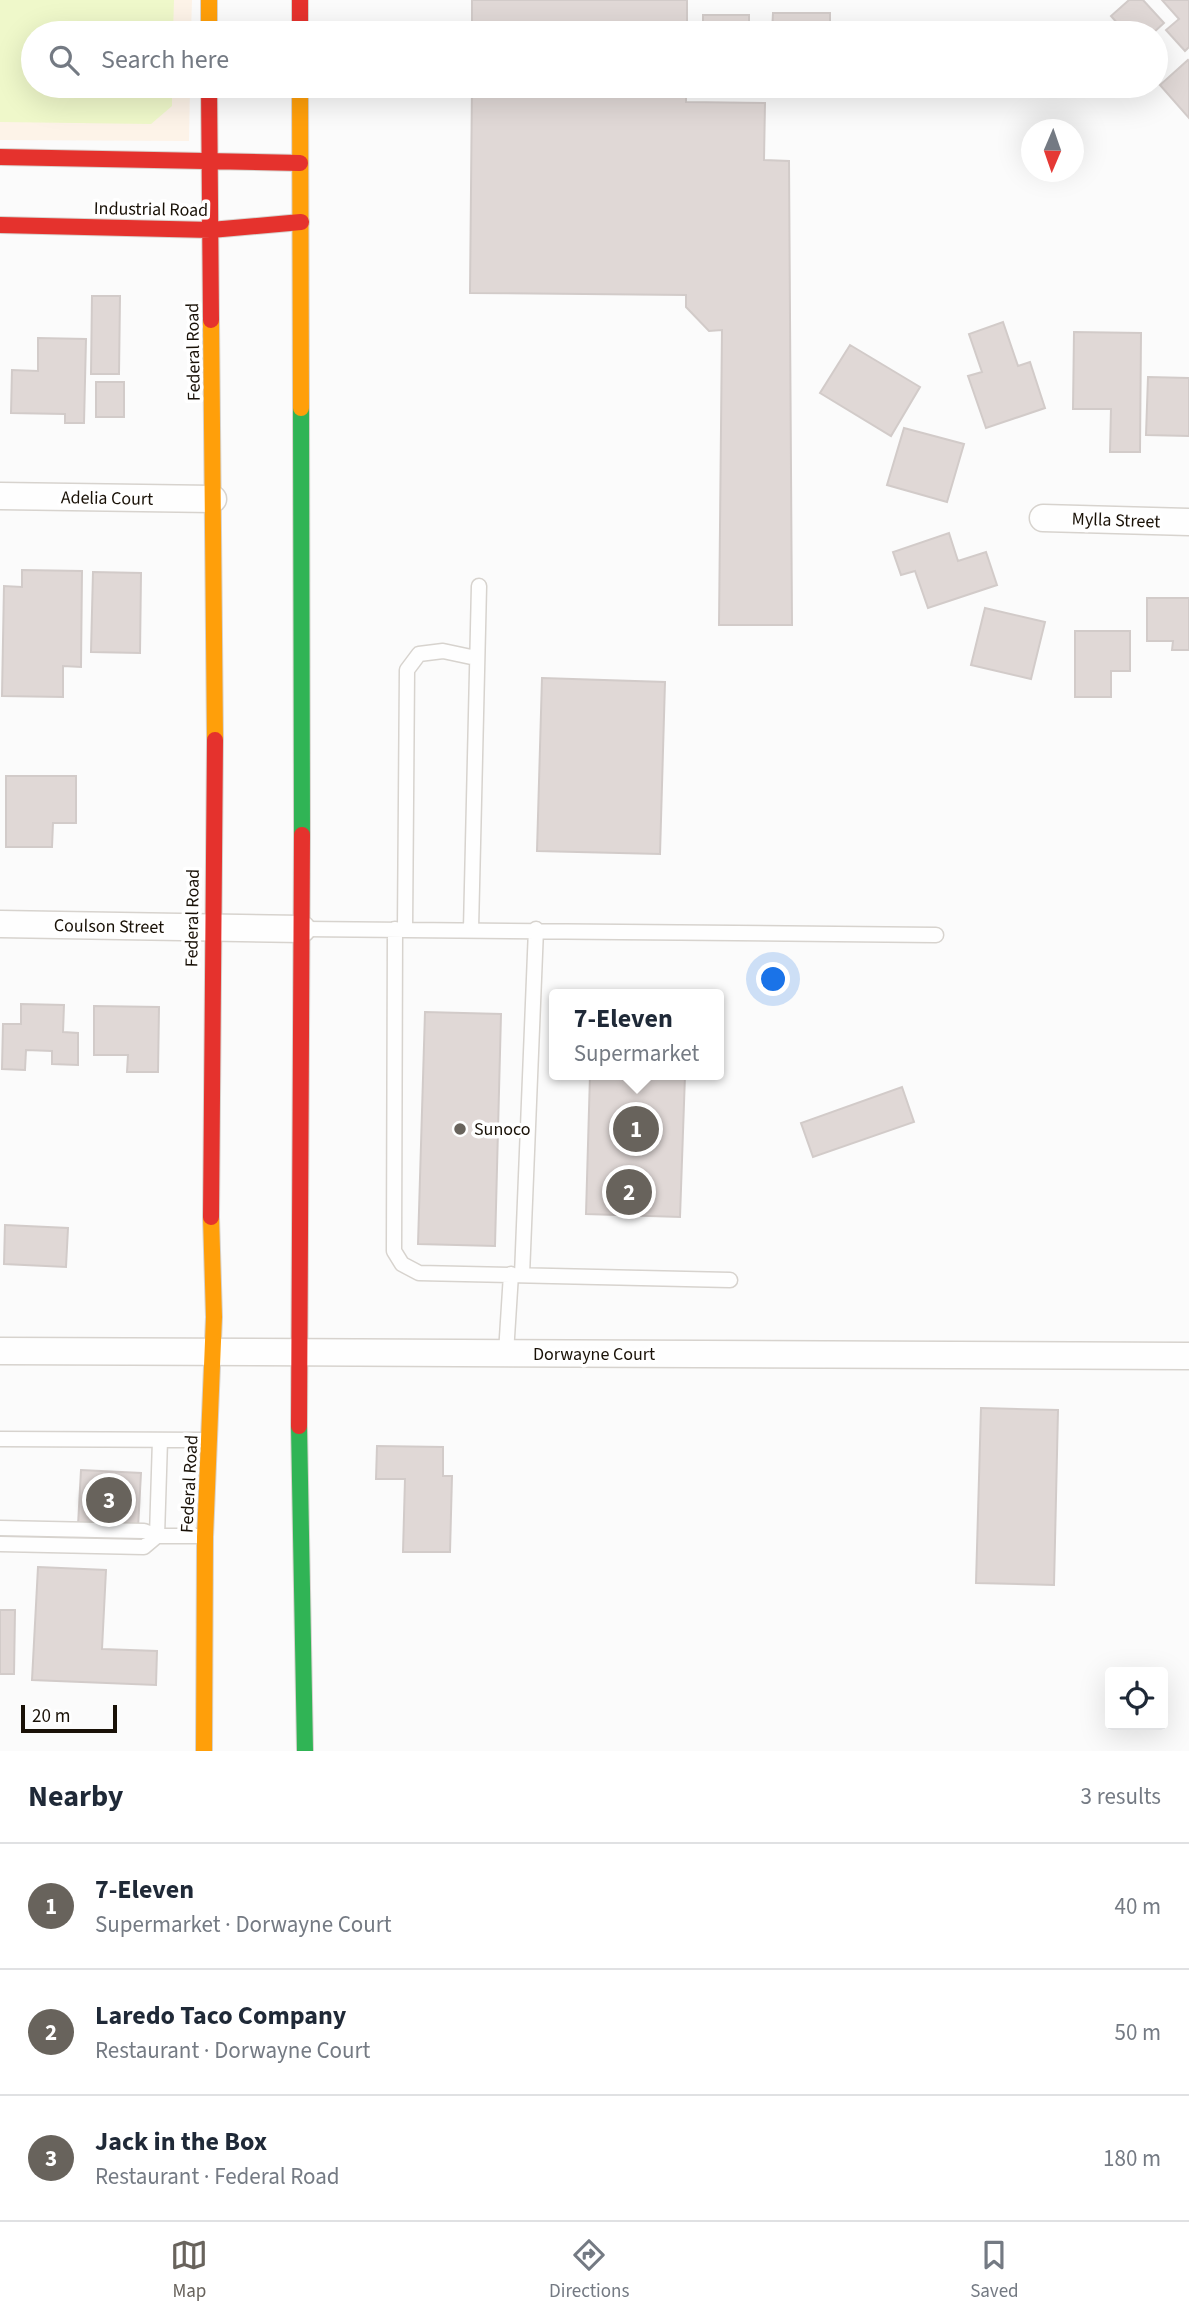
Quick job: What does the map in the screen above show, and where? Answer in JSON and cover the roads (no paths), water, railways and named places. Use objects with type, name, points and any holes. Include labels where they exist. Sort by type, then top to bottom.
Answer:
[{"type":"main road","points":[[209,0],[209,21]]},
{"type":"main road","points":[[300,0],[300,21]]},
{"type":"main road","name":"Federal Road","points":[[204,1751],[205,1536],[214,1353],[210,1173],[215,768],[209,98]]},
{"type":"main road","points":[[300,98],[302,929],[299,1353],[305,1751]]},
{"type":"main road","points":[[0,157],[210,159],[300,163]]},
{"type":"main road","name":"Industrial Road","points":[[0,225],[211,230],[300,222]]},
{"type":"street","name":"Adelia Court","points":[[0,496],[213,499]]},
{"type":"street","name":"Mylla Street","points":[[1044,518],[1189,522]]},
{"type":"street","name":"Coulson Street","points":[[0,924],[302,929]]},
{"type":"street","name":"Dorwayne Court","points":[[0,1351],[1189,1356]]},
{"type":"lane","points":[[471,929],[479,586]]},
{"type":"lane","points":[[476,658],[443,651],[419,654],[407,670],[394,1251],[402,1264],[419,1273],[730,1280]]},
{"type":"lane","points":[[302,929],[536,929],[936,935]]},
{"type":"lane","points":[[506,1353],[516,1275],[536,929]]},
{"type":"lane","points":[[0,1439],[210,1440]]},
{"type":"lane","points":[[0,1544],[144,1547],[157,1536],[160,1440]]},
{"type":"lane","points":[[0,1528],[144,1531],[157,1536],[205,1536]]},
{"type":"place","name":"Sunoco","points":[[460,1129]]},
{"type":"place","name":"7-Eleven","points":[[636,1129]]},
{"type":"place","name":"Laredo Taco Company","points":[[629,1192]]},
{"type":"place","name":"Jack in the Box","points":[[109,1500]]}]
